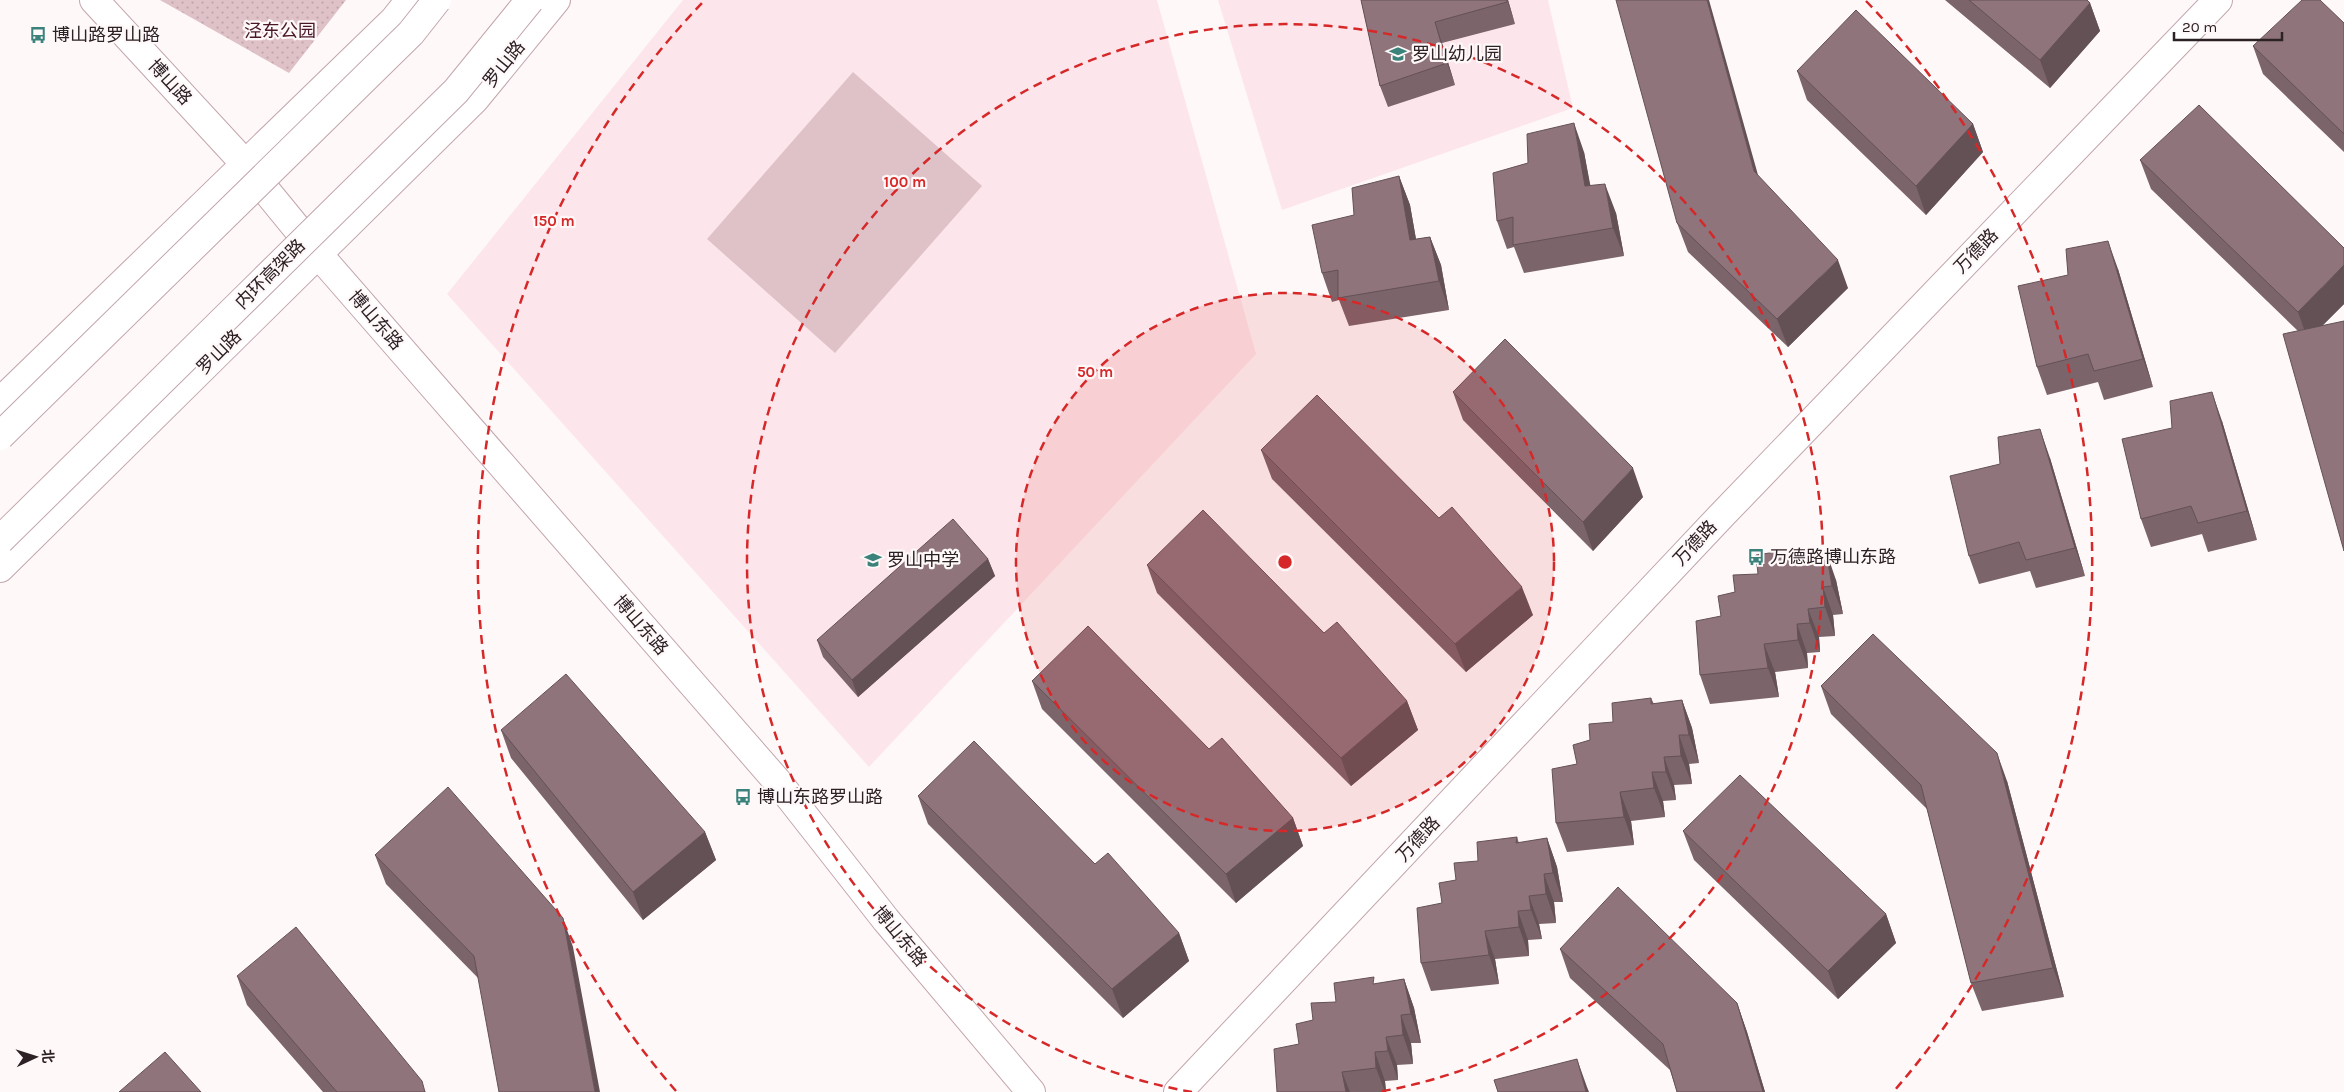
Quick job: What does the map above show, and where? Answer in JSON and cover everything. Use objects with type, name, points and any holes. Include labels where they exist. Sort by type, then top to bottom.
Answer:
[{"type":"main road","name":"博山路","points":[[94,0],[244,165]]},
{"type":"main road","points":[[0,402],[394,20],[410,0]]},
{"type":"main road","points":[[0,436],[412,32],[438,0]]},
{"type":"main road","name":"内环高架路","points":[[0,540],[456,91],[530,0]]},
{"type":"main road","name":"罗山路","points":[[0,568],[475,99],[556,0]]},
{"type":"main road","name":"万德路","points":[[1178,1092],[1722,515],[2218,0]]},
{"type":"main road","name":"博山东路","points":[[244,165],[318,254],[777,781],[886,920],[1031,1092]]},
{"type":"shaded area","name":"罗山中学","points":[[683,0],[1157,0],[1256,354],[869,767],[447,294]]},
{"type":"shaded area","name":"罗山幼儿园","points":[[1218,0],[1548,0],[1573,108],[1282,210]]},
{"type":"green space","name":"泾东公园","points":[[160,0],[346,0],[289,73]]},
{"type":"green space","points":[[853,72],[982,186],[835,353],[707,239]]},
{"type":"building","points":[[1361,0],[1507,0],[1507,2],[1435,22],[1447,63],[1380,86]]},
{"type":"building","points":[[1616,0],[1707,0],[1754,171],[1838,260],[1777,319],[1677,223]]},
{"type":"building","points":[[1969,0],[2087,0],[2090,3],[2040,60]]},
{"type":"building","points":[[2302,0],[2320,0],[2344,23],[2344,134],[2253,46]]},
{"type":"building","points":[[1856,10],[1973,124],[1916,186],[1797,71]]},
{"type":"building","points":[[2199,105],[2344,248],[2344,265],[2298,312],[2140,160]]},
{"type":"building","points":[[1574,123],[1585,186],[1605,184],[1613,228],[1513,245],[1513,217],[1497,221],[1493,173],[1528,163],[1527,134]]},
{"type":"building","points":[[1399,176],[1410,240],[1430,237],[1439,281],[1338,298],[1338,270],[1322,273],[1312,225],[1354,215],[1352,188]]},
{"type":"building","points":[[2108,241],[2143,359],[2094,371],[2088,354],[2037,367],[2018,286],[2068,275],[2066,249]]},
{"type":"building","points":[[2344,321],[2344,551],[2283,334]]},
{"type":"building","points":[[1505,339],[1633,468],[1583,522],[1453,392]]},
{"type":"building","points":[[2212,392],[2247,511],[2198,523],[2191,506],[2141,519],[2122,439],[2172,428],[2170,401]]},
{"type":"building","points":[[1317,395],[1439,518],[1452,507],[1522,587],[1455,644],[1261,450]]},
{"type":"building","points":[[2040,429],[2075,548],[2026,560],[2019,542],[1969,556],[1950,476],[2000,464],[1998,437]]},
{"type":"building","points":[[1203,510],[1324,633],[1337,622],[1407,701],[1341,758],[1147,565]]},
{"type":"building","points":[[953,519],[988,559],[852,680],[817,640]]},
{"type":"building","points":[[1796,549],[1795,556],[1826,551],[1832,586],[1823,587],[1825,607],[1808,609],[1810,623],[1797,624],[1798,640],[1764,644],[1768,668],[1700,675],[1696,621],[1721,616],[1718,596],[1735,592],[1733,575],[1758,574],[1756,555]]},
{"type":"building","points":[[1088,626],[1209,749],[1222,738],[1293,818],[1226,874],[1032,681]]},
{"type":"building","points":[[1873,634],[1997,753],[2053,968],[1971,983],[1921,785],[1821,686]]},
{"type":"building","points":[[566,674],[705,832],[633,892],[501,730]]},
{"type":"building","points":[[1651,698],[1651,704],[1682,700],[1689,735],[1679,735],[1681,756],[1664,757],[1666,772],[1652,772],[1654,788],[1620,792],[1624,817],[1556,823],[1552,769],[1577,764],[1573,745],[1590,740],[1589,724],[1613,722],[1612,703]]},
{"type":"building","points":[[974,741],[1095,864],[1108,853],[1179,933],[1112,989],[918,796]]},
{"type":"building","points":[[1740,775],[1886,914],[1828,971],[1683,831]]},
{"type":"building","points":[[448,787],[563,918],[595,1092],[499,1092],[474,956],[375,855]]},
{"type":"building","points":[[1517,837],[1516,843],[1547,838],[1553,873],[1544,874],[1546,894],[1529,896],[1531,910],[1518,911],[1519,927],[1485,931],[1489,955],[1421,963],[1417,908],[1442,903],[1439,883],[1456,880],[1454,863],[1478,861],[1477,842]]},
{"type":"building","points":[[1618,887],[1737,1003],[1763,1092],[1677,1092],[1663,1044],[1560,949]]},
{"type":"building","points":[[296,927],[422,1081],[425,1092],[337,1092],[237,976]]},
{"type":"building","points":[[1374,977],[1373,984],[1404,979],[1411,1014],[1401,1015],[1403,1035],[1386,1037],[1388,1051],[1375,1052],[1376,1068],[1342,1072],[1346,1092],[1277,1092],[1274,1049],[1299,1044],[1296,1024],[1313,1020],[1311,1003],[1336,1002],[1334,983]]},
{"type":"building","points":[[165,1052],[201,1092],[119,1092]]},
{"type":"building","points":[[1577,1059],[1586,1092],[1498,1092],[1494,1080]]},
{"type":"place","name":"博山路罗山路","points":[[38,35]]},
{"type":"place","name":"罗山幼儿园","points":[[1398,54]]},
{"type":"place","name":"万德路博山东路","points":[[1756,557]]},
{"type":"place","name":"罗山中学","points":[[873,560]]},
{"type":"place","name":"博山东路罗山路","points":[[743,797]]}]
